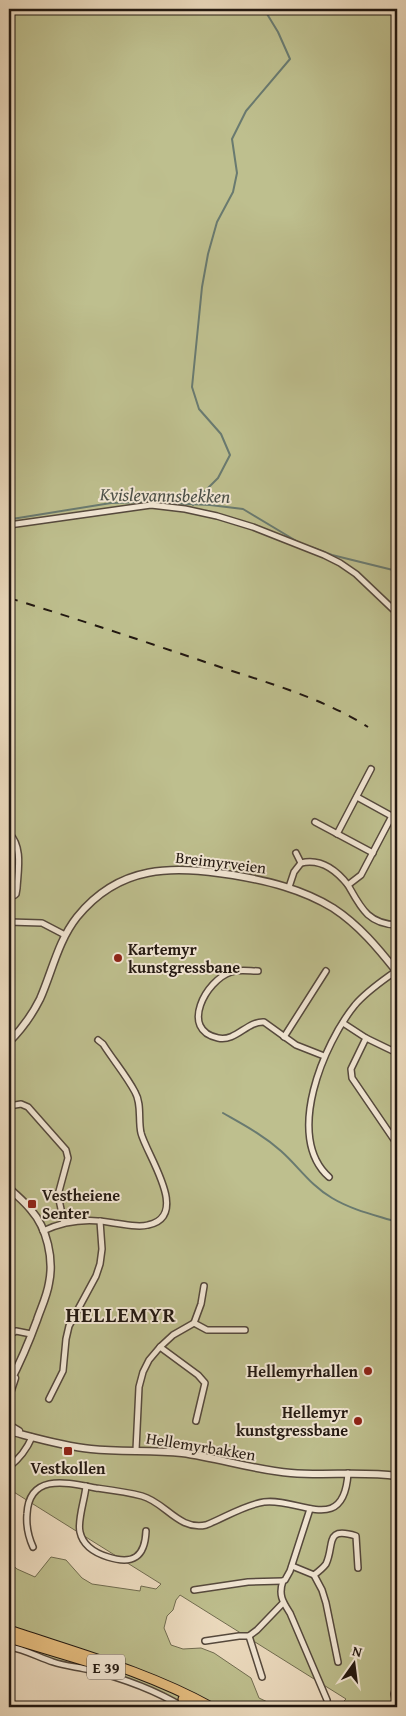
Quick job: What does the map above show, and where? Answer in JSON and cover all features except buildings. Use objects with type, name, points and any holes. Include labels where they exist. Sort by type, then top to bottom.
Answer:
[{"type":"highway","name":"E 39","points":[[9,1630],[141,1674],[211,1707]]},
{"type":"highway","name":"E 39","points":[[9,1638],[121,1672],[172,1693],[198,1707]]},
{"type":"street","points":[[9,525],[151,505],[198,512],[253,527],[330,558],[356,574],[397,613]]},
{"type":"street","points":[[338,834],[371,769]]},
{"type":"street","points":[[357,796],[397,819]]},
{"type":"street","points":[[348,885],[361,875],[392,816]]},
{"type":"street","points":[[315,822],[373,853]]},
{"type":"street","points":[[9,833],[18,848],[18,880],[16,894],[14,895]]},
{"type":"street","points":[[296,853],[301,864]]},
{"type":"street","points":[[289,887],[294,872],[301,864],[313,862],[327,866],[338,873],[348,885],[366,914],[381,923],[397,925]]},
{"type":"street","name":"Breimyrveien","points":[[9,1042],[36,1006],[65,935],[84,909],[104,892],[127,879],[157,870],[200,871],[252,878],[289,887],[325,904],[349,920],[376,945],[397,972]]},
{"type":"street","points":[[9,922],[42,923],[65,935]]},
{"type":"street","points":[[258,971],[232,971],[217,981],[208,991],[199,1006],[199,1020],[208,1033],[219,1038],[231,1037],[252,1024],[261,1022],[268,1024],[296,1046],[324,1056]]},
{"type":"street","points":[[284,1037],[326,971]]},
{"type":"street","points":[[329,1177],[320,1168],[317,1161],[308,1123],[324,1056],[354,1005],[366,993],[397,972]]},
{"type":"street","points":[[343,1023],[366,1038],[397,1052]]},
{"type":"street","points":[[366,1038],[351,1069],[352,1078],[397,1144]]},
{"type":"street","points":[[43,1231],[64,1223],[80,1220],[136,1226],[149,1225],[161,1218],[166,1210],[168,1200],[165,1189],[141,1133],[137,1095],[98,1040]]},
{"type":"street","points":[[9,1106],[21,1104],[28,1107],[66,1150],[68,1158],[58,1195],[64,1223]]},
{"type":"street","points":[[9,1188],[33,1211],[43,1231],[49,1251],[51,1275],[47,1292],[9,1396]]},
{"type":"street","points":[[49,1399],[63,1371],[69,1326],[96,1276],[100,1264],[102,1248],[100,1221]]},
{"type":"street","points":[[136,1450],[140,1379],[149,1360],[160,1347],[173,1335],[194,1323],[201,1304],[204,1286]]},
{"type":"street","points":[[194,1323],[207,1330],[245,1330]]},
{"type":"street","points":[[9,1335],[16,1330],[32,1334]]},
{"type":"street","points":[[160,1347],[198,1375],[205,1383],[196,1421]]},
{"type":"street","points":[[9,1384],[19,1365]]},
{"type":"street","name":"Hellemyrbakken","points":[[9,1425],[32,1437]]},
{"type":"street","name":"Hellemyrbakken","points":[[9,1431],[67,1446],[104,1450],[136,1450],[186,1454],[251,1468],[280,1472],[317,1474],[374,1473],[397,1476]]},
{"type":"street","points":[[9,1467],[26,1449],[32,1437]]},
{"type":"street","points":[[33,1547],[26,1526],[28,1503],[34,1492],[43,1486],[54,1483],[86,1486],[147,1497],[183,1522],[196,1526],[266,1502],[327,1510],[341,1500],[346,1490],[348,1473]]},
{"type":"street","points":[[86,1486],[79,1529],[82,1539],[91,1550],[118,1560],[130,1560],[138,1556],[143,1547],[146,1531]]},
{"type":"street","points":[[194,1590],[248,1582],[283,1581],[288,1577],[310,1509]]},
{"type":"street","points":[[314,1575],[325,1564],[330,1541],[339,1533],[356,1536],[358,1568]]},
{"type":"street","points":[[292,1566],[314,1575],[322,1590],[338,1662]]},
{"type":"street","points":[[283,1581],[280,1593],[283,1603],[290,1613],[327,1700]]},
{"type":"street","points":[[205,1641],[249,1636],[283,1603]]},
{"type":"street","points":[[249,1636],[262,1677]]},
{"type":"street","points":[[9,1647],[53,1662],[118,1678],[164,1696],[184,1707]]},
{"type":"street","points":[[397,1684],[394,1694],[397,1707]]},
{"type":"green space","points":[[9,9],[397,9],[397,1707],[338,1707],[346,1699],[180,1595],[176,1600],[173,1610],[167,1616],[164,1628],[171,1645],[183,1649],[201,1648],[214,1653],[251,1678],[259,1698],[278,1707],[178,1707],[148,1691],[118,1679],[9,1647],[9,1562],[17,1569],[35,1577],[51,1557],[66,1560],[82,1578],[92,1584],[140,1591],[141,1586],[156,1589],[161,1584],[9,1489]]},
{"type":"waterway","points":[[193,505],[218,478],[230,455],[221,434],[199,409],[192,387],[202,287],[208,254],[217,222],[233,192],[237,173],[232,139],[246,111],[290,59],[278,32],[264,9]]},
{"type":"waterway","name":"Kvislevannsbekken","points":[[9,518],[111,503],[145,502],[210,505],[243,509],[298,542]]},
{"type":"waterway","name":"Kvislevannsbekken","points":[[311,547],[332,555],[397,571]]},
{"type":"waterway","points":[[223,1113],[253,1130],[274,1145],[324,1193],[356,1209],[397,1222]]},
{"type":"railway","points":[[9,598],[279,686],[334,708],[368,727]]},
{"type":"place","name":"Kartemyr kunstgressbane","points":[[118,958]]},
{"type":"place","name":"Vestheiene Senter","points":[[32,1204]]},
{"type":"place","name":"Hellemyrhallen","points":[[368,1371]]},
{"type":"place","name":"Hellemyr kunstgressbane","points":[[358,1421]]},
{"type":"place","name":"Vestkollen","points":[[68,1451]]},
{"type":"district","name":"HELLEMYR","points":[[121,1314]]}]
